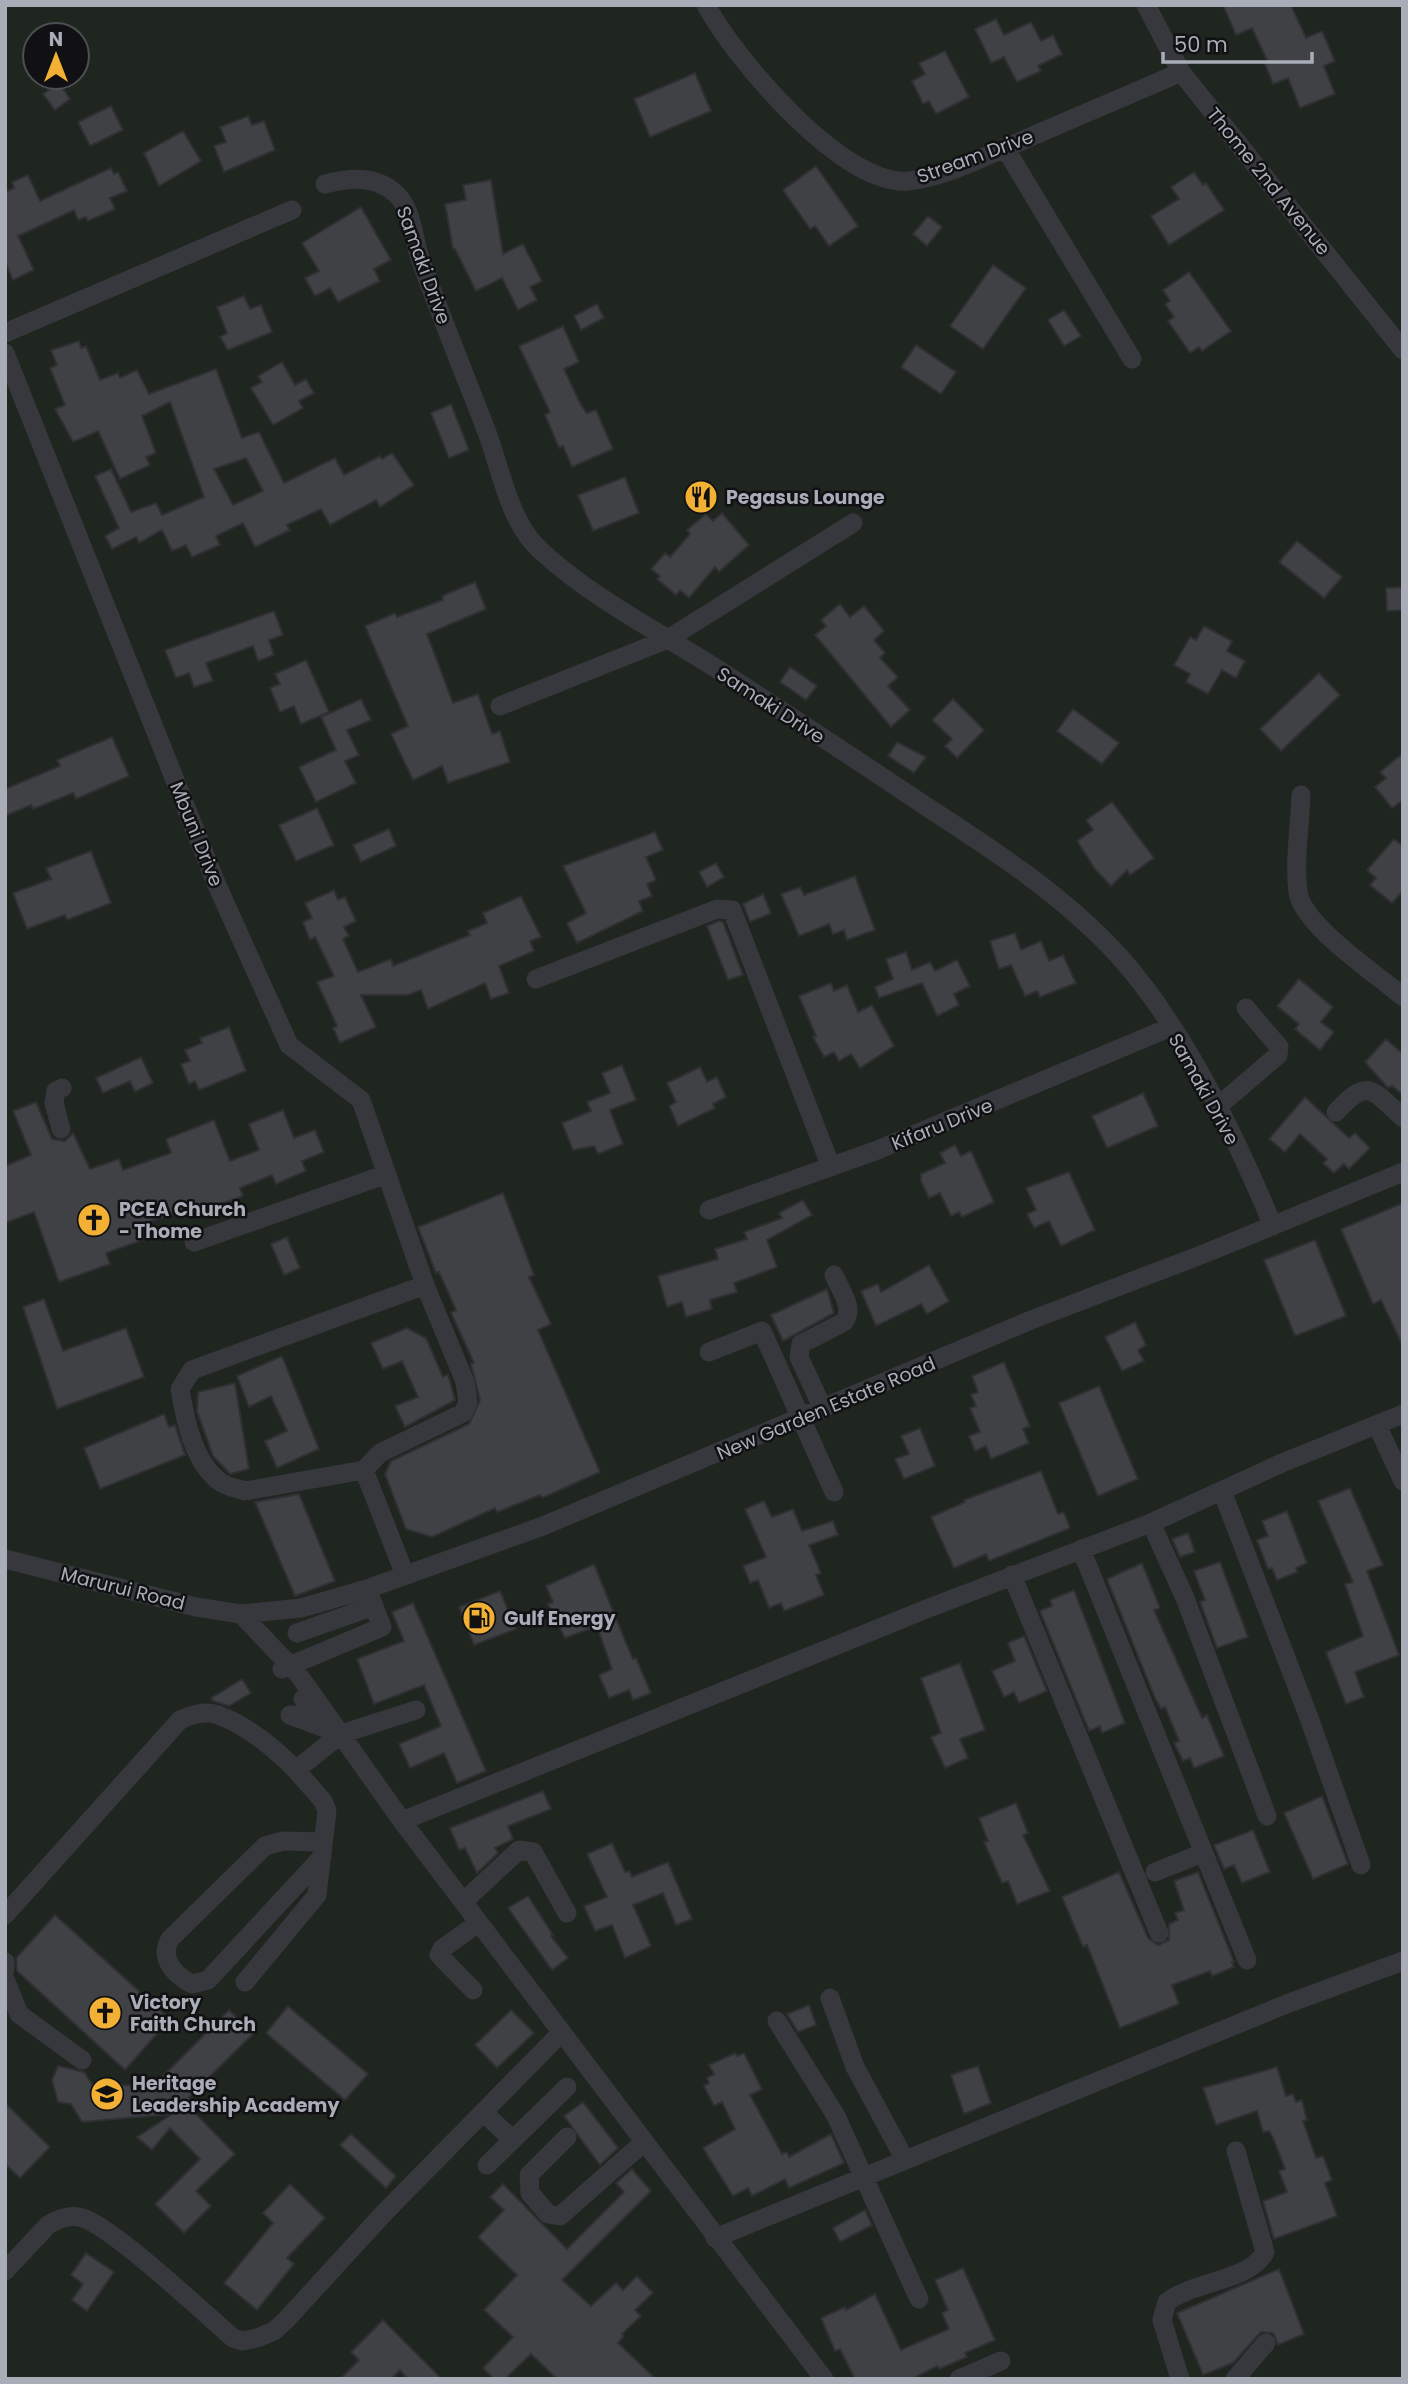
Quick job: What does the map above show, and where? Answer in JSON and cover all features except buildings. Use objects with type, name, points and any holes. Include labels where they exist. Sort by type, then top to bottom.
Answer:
[{"type":"street","name":"Thome 2nd Avenue","points":[[1146,5],[1181,72],[1403,350]]},
{"type":"street","name":"Stream Drive","points":[[713,7],[727,41],[762,83],[839,154],[868,173],[886,179],[909,181],[1005,148],[1181,72]]},
{"type":"street","points":[[1005,148],[1132,359]]},
{"type":"street","name":"Samaki Drive","points":[[325,184],[345,179],[364,179],[379,182],[401,199],[436,304],[522,528],[538,549],[570,574],[1014,866],[1098,934],[1139,981],[1171,1027],[1216,1108],[1273,1226]]},
{"type":"street","points":[[5,333],[292,210]]},
{"type":"street","name":"Mbuni Drive","points":[[5,353],[216,883],[289,1045],[361,1100],[425,1285],[465,1382],[468,1402],[463,1413],[380,1453],[364,1470]]},
{"type":"street","points":[[500,706],[668,639],[853,523]]},
{"type":"street","points":[[1301,795],[1298,892],[1303,909],[1347,953],[1403,997]]},
{"type":"street","points":[[536,979],[716,909],[732,910],[831,1167]]},
{"type":"street","points":[[1216,1108],[1278,1055],[1279,1047],[1274,1039],[1246,1008]]},
{"type":"street","name":"Kifaru Drive","points":[[709,1210],[831,1167],[1049,1080],[1171,1027]]},
{"type":"street","points":[[61,1129],[54,1103],[56,1091],[62,1088]]},
{"type":"street","points":[[1336,1112],[1355,1093],[1367,1090],[1375,1093],[1403,1118]]},
{"type":"street","name":"New Garden Estate Road","points":[[241,1614],[370,1597],[405,1576],[543,1526],[1031,1320],[1273,1226],[1403,1172]]},
{"type":"street","points":[[194,1242],[387,1174]]},
{"type":"street","points":[[823,1409],[799,1357],[799,1349],[801,1344],[844,1322],[849,1316],[849,1309],[834,1275]]},
{"type":"street","points":[[405,1576],[364,1470],[245,1491],[226,1486],[213,1475],[191,1437],[180,1389],[192,1370],[425,1285]]},
{"type":"street","points":[[709,1352],[762,1331],[834,1492]]},
{"type":"street","points":[[402,1821],[1012,1575],[1151,1523],[1403,1414]]},
{"type":"street","points":[[1377,1425],[1403,1481]]},
{"type":"street","points":[[1222,1491],[1308,1715],[1361,1865]]},
{"type":"street","points":[[1151,1523],[1185,1598],[1268,1816]]},
{"type":"street","points":[[1081,1549],[1247,1960]]},
{"type":"street","name":"Marurui Road","points":[[5,1559],[166,1600],[241,1614]]},
{"type":"street","points":[[1012,1575],[1159,1933]]},
{"type":"street","points":[[297,1633],[370,1597],[382,1628],[295,1666],[281,1667],[316,1717],[290,1715],[341,1734]]},
{"type":"street","points":[[295,1666],[301,1608]]},
{"type":"street","points":[[241,1614],[295,1666],[402,1821],[824,2379]]},
{"type":"street","points":[[296,1770],[341,1734],[416,1710]]},
{"type":"street","points":[[5,1915],[180,1720],[192,1714],[216,1713],[273,1747],[323,1801],[327,1811],[317,1895],[245,1982]]},
{"type":"street","points":[[283,1841],[323,1849],[208,1980],[191,1984],[167,1963],[165,1954],[170,1939],[265,1846],[283,1841]]},
{"type":"street","points":[[463,1902],[519,1850],[526,1849],[533,1852],[567,1913]]},
{"type":"street","points":[[1155,1872],[1203,1853]]},
{"type":"street","points":[[473,1990],[439,1955],[442,1949],[478,1923]]},
{"type":"street","points":[[715,2238],[863,2178],[904,2158],[1403,1961]]},
{"type":"street","points":[[5,1962],[5,1968]]},
{"type":"street","points":[[5,1979],[19,2014],[82,2060]]},
{"type":"street","points":[[830,1998],[859,2076],[904,2158]]},
{"type":"street","points":[[777,2021],[836,2116],[919,2299]]},
{"type":"street","points":[[5,2271],[48,2225],[57,2220],[80,2217],[91,2221],[144,2260],[233,2338],[242,2341],[274,2331],[385,2212],[561,2033]]},
{"type":"street","points":[[487,2165],[567,2087]]},
{"type":"street","points":[[483,2112],[513,2140]]},
{"type":"street","points":[[567,2137],[529,2175],[530,2193],[548,2214],[560,2216],[643,2143]]},
{"type":"street","points":[[1180,2379],[1162,2320],[1167,2302],[1195,2287],[1243,2271],[1256,2264],[1265,2252],[1236,2151]]},
{"type":"street","points":[[1235,2379],[1266,2343]]},
{"type":"street","points":[[959,2379],[1001,2361]]},
{"type":"shaded area","points":[[5,5],[1403,5],[1403,2379],[5,2379]]},
{"type":"place","name":"Pegasus Lounge","points":[[701,497]]},
{"type":"place","name":"PCEA Church - Thome","points":[[94,1220]]},
{"type":"place","name":"Gulf Energy","points":[[479,1618]]},
{"type":"place","name":"Victory Faith Church","points":[[105,2013]]},
{"type":"place","name":"Heritage Leadership Academy","points":[[107,2094]]}]
